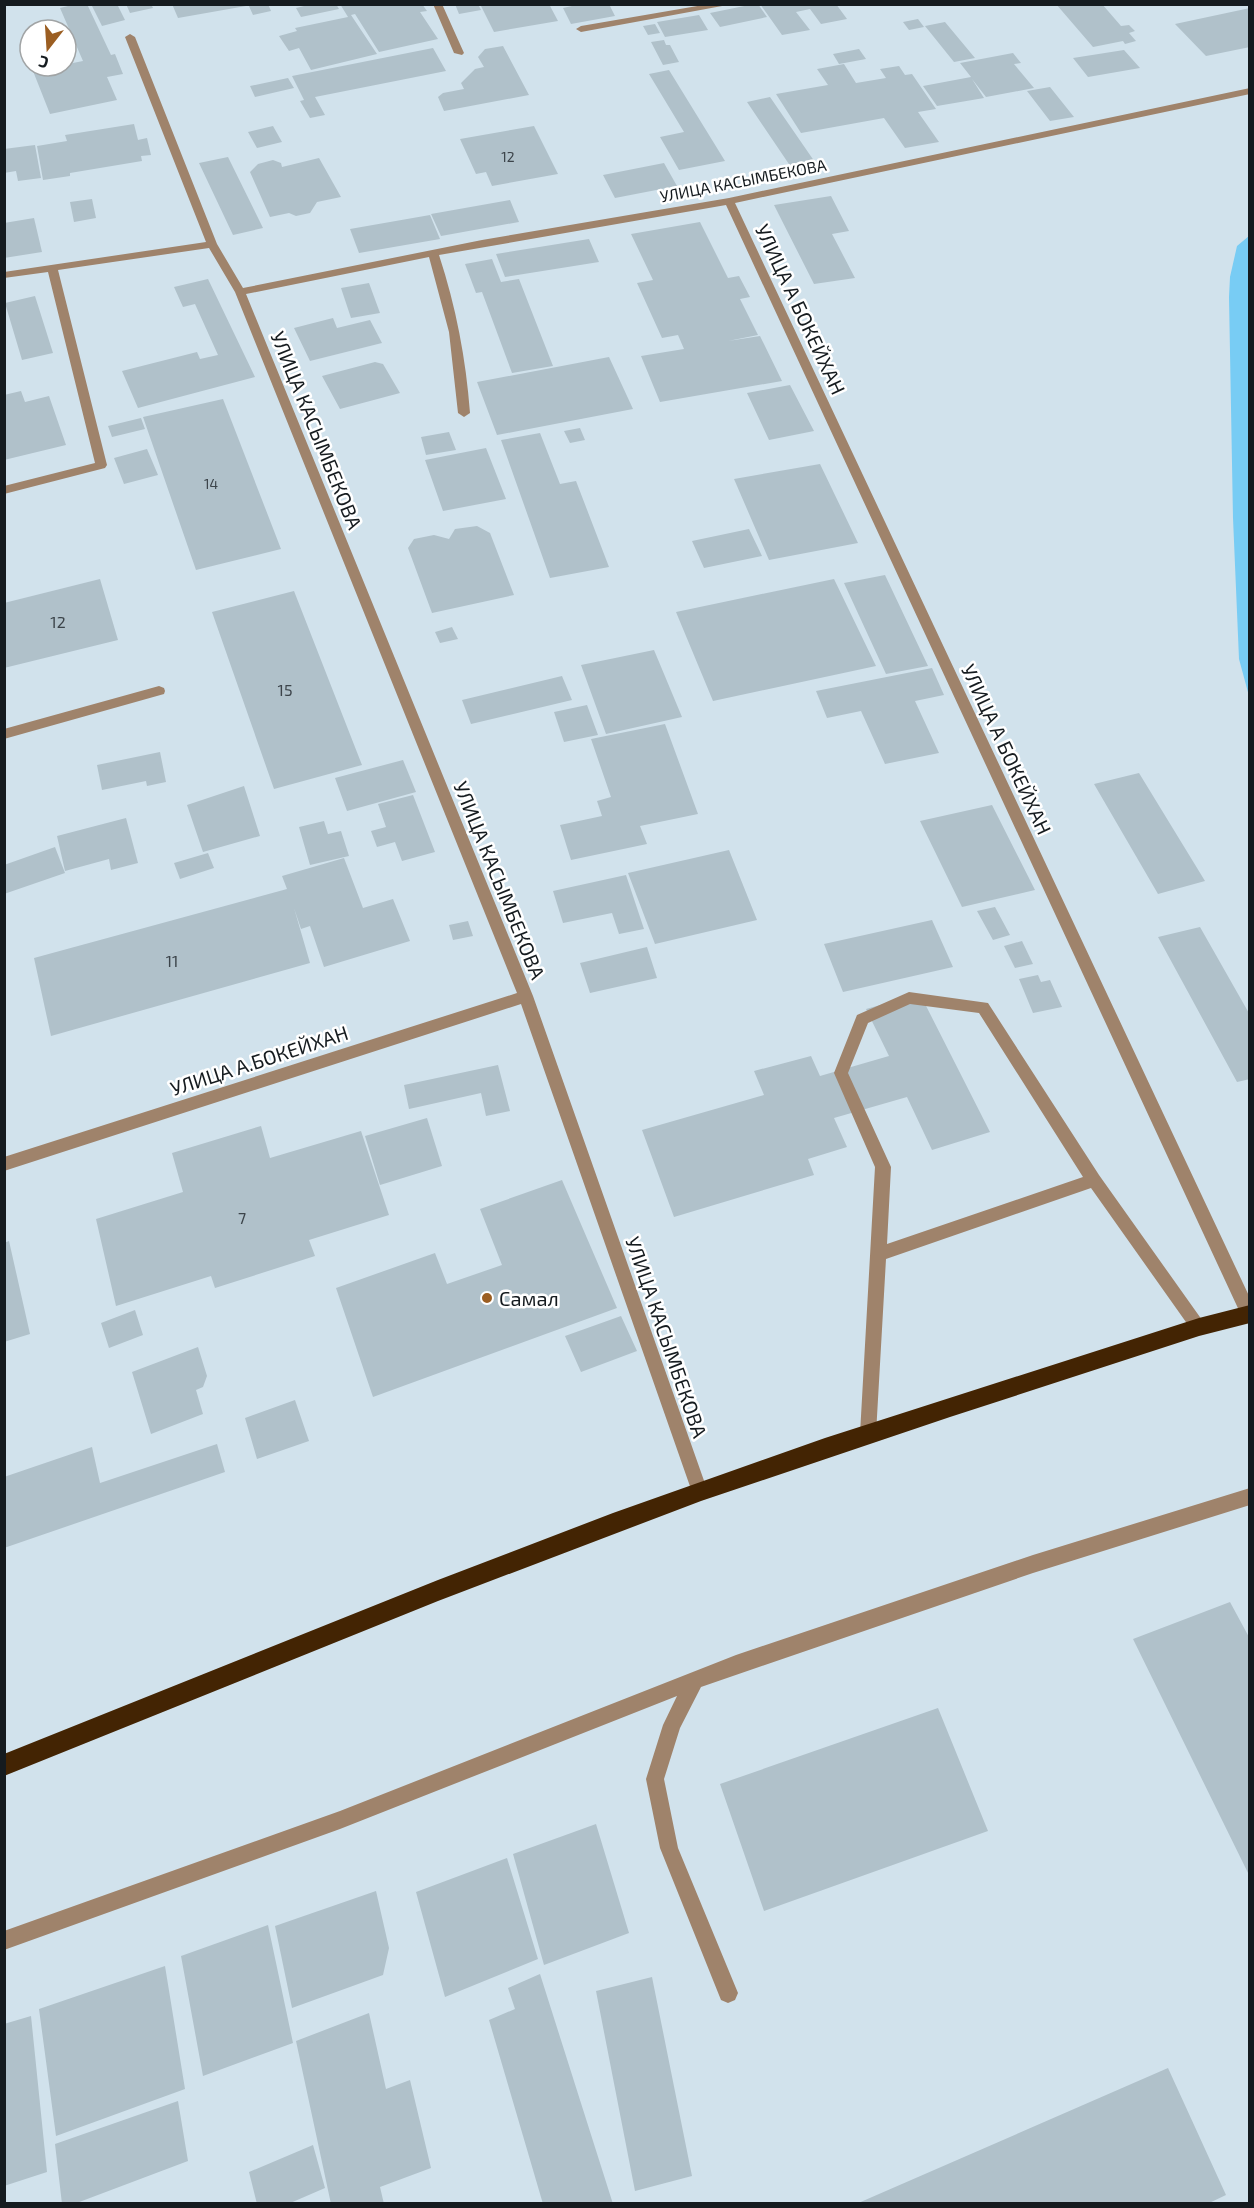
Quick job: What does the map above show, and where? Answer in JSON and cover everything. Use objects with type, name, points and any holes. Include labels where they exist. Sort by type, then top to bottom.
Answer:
[{"type":"highway","points":[[4,1766],[525,1558],[700,1492],[868,1434],[1199,1327],[1249,1314]]},
{"type":"street","points":[[436,4],[459,53]]},
{"type":"street","points":[[581,29],[729,4]]},
{"type":"street","name":"УЛИЦА КАСЫМБЕКОВА","points":[[130,37],[212,244],[240,292],[526,996],[700,1492]]},
{"type":"street","name":"УЛИЦА КАСЫМБЕКОВА","points":[[240,292],[434,253],[729,201],[1250,91]]},
{"type":"street","name":"УЛИЦА А БОКЕЙХАН","points":[[729,201],[1249,1314]]},
{"type":"street","points":[[4,275],[212,244]]},
{"type":"street","points":[[434,253],[463,382],[464,413]]},
{"type":"street","points":[[4,490],[101,465],[52,267]]},
{"type":"street","points":[[4,734],[159,691]]},
{"type":"street","name":"УЛИЦА А.БОКЕЙХАН","points":[[4,1164],[526,996]]},
{"type":"street","points":[[868,1434],[883,1167],[841,1073],[862,1019],[909,998],[983,1006],[1094,1179],[1199,1327]]},
{"type":"street","points":[[878,1254],[1094,1179]]},
{"type":"street","points":[[4,1941],[340,1820],[695,1680],[1022,1568],[1250,1496]]},
{"type":"street","points":[[695,1680],[672,1725],[655,1779],[669,1848],[728,1993]]},
{"type":"shaded area","points":[[1249,236],[1249,696],[1239,659],[1233,518],[1229,297],[1230,277],[1237,246]]},
{"type":"building","points":[[87,4],[111,55],[115,54],[123,74],[107,77],[117,100],[50,114],[36,78],[78,78],[78,62],[83,61],[78,49],[78,18],[64,18],[60,8]]},
{"type":"building","points":[[91,4],[117,4],[125,20],[102,26]]},
{"type":"building","points":[[126,4],[151,4],[153,8],[130,13]]},
{"type":"building","points":[[172,4],[246,4],[246,6],[178,18]]},
{"type":"building","points":[[248,4],[268,4],[271,11],[253,15]]},
{"type":"building","points":[[312,4],[336,4],[339,9],[301,17],[296,8]]},
{"type":"building","points":[[340,4],[385,4],[386,6],[422,4],[427,11],[420,12],[438,39],[379,52],[355,14],[351,15],[377,54],[311,70],[299,48],[289,51],[279,36],[297,31],[295,28],[348,17]]},
{"type":"building","points":[[455,4],[478,4],[481,10],[459,14]]},
{"type":"building","points":[[480,4],[549,4],[558,21],[494,32]]},
{"type":"building","points":[[581,4],[609,4],[615,16],[571,24],[563,8]]},
{"type":"building","points":[[758,4],[767,17],[720,27],[710,13]]},
{"type":"building","points":[[760,4],[836,4],[847,19],[821,24],[810,9],[796,12],[810,30],[782,35]]},
{"type":"building","points":[[1056,4],[1102,4],[1121,26],[1129,25],[1135,31],[1129,33],[1136,41],[1093,47]]},
{"type":"building","points":[[1250,8],[1250,47],[1206,56],[1175,24]]},
{"type":"building","points":[[699,15],[708,30],[665,37],[657,22]]},
{"type":"building","points":[[918,19],[924,27],[909,30],[903,22]]},
{"type":"building","points":[[945,22],[975,58],[954,62],[925,26]]},
{"type":"building","points":[[655,24],[660,33],[648,35],[643,26]]},
{"type":"building","points":[[664,40],[666,45],[670,45],[679,62],[663,65],[651,42]]},
{"type":"building","points":[[503,46],[529,95],[444,111],[438,97],[443,93],[464,89],[461,83],[475,69],[484,67],[478,57],[485,49]]},
{"type":"building","points":[[433,48],[446,71],[315,97],[325,115],[310,118],[300,101],[304,100],[292,76]]},
{"type":"building","points":[[859,49],[866,59],[839,64],[833,54]]},
{"type":"building","points":[[1124,50],[1140,68],[1088,77],[1073,58]]},
{"type":"building","points":[[1013,53],[1021,63],[1014,64],[1034,88],[986,97],[972,79],[984,98],[937,106],[923,86],[971,77],[960,63]]},
{"type":"building","points":[[844,64],[856,83],[886,78],[880,69],[899,66],[905,75],[912,74],[936,109],[918,112],[939,142],[905,148],[884,118],[801,133],[776,94],[828,85],[817,69]]},
{"type":"building","points":[[669,70],[725,161],[679,170],[660,137],[684,132],[649,74]]},
{"type":"building","points":[[288,78],[294,88],[255,97],[250,86]]},
{"type":"building","points":[[1050,87],[1074,117],[1050,121],[1027,91]]},
{"type":"building","points":[[770,97],[819,168],[795,173],[747,102]]},
{"type":"building","points":[[134,124],[138,140],[147,138],[151,155],[141,156],[142,161],[43,180],[37,146],[67,141],[65,135]]},
{"type":"building","points":[[273,126],[282,142],[257,148],[248,132]]},
{"type":"building","points":[[534,126],[558,174],[492,186],[486,172],[476,174],[460,139]]},
{"type":"building","points":[[35,145],[41,178],[18,181],[16,171],[4,173],[4,149]]},
{"type":"building","points":[[228,157],[263,228],[233,235],[199,163]]},
{"type":"building","points":[[319,158],[341,197],[317,202],[310,213],[296,216],[289,213],[270,217],[250,172],[258,164],[273,160],[281,163],[282,167]]},
{"type":"building","points":[[664,163],[677,186],[615,198],[603,175]]},
{"type":"building","points":[[831,196],[849,231],[832,234],[855,278],[814,284],[774,205]]},
{"type":"building","points":[[92,199],[96,218],[74,222],[70,202]]},
{"type":"building","points":[[510,200],[519,222],[441,236],[431,214]]},
{"type":"building","points":[[430,215],[440,239],[359,253],[350,229]]},
{"type":"building","points":[[34,218],[42,252],[4,258],[4,223]]},
{"type":"building","points":[[700,222],[728,278],[739,276],[750,297],[740,299],[758,335],[728,341],[760,336],[782,381],[660,402],[641,356],[684,349],[678,335],[662,338],[637,283],[653,280],[631,234]]},
{"type":"building","points":[[589,239],[599,262],[505,277],[496,254]]},
{"type":"building","points":[[492,259],[501,282],[519,279],[553,366],[512,373],[482,292],[476,293],[465,264]]},
{"type":"building","points":[[208,279],[255,377],[138,408],[122,371],[197,352],[200,359],[218,355],[195,304],[183,307],[174,287]]},
{"type":"building","points":[[369,283],[380,313],[351,318],[341,288]]},
{"type":"building","points":[[35,296],[53,353],[22,360],[5,303]]},
{"type":"building","points":[[333,318],[337,328],[370,320],[382,343],[310,361],[294,328]]},
{"type":"building","points":[[609,357],[633,409],[497,435],[477,382]]},
{"type":"building","points":[[375,362],[383,364],[400,393],[340,409],[322,376]]},
{"type":"building","points":[[790,385],[814,431],[769,440],[747,393]]},
{"type":"building","points":[[21,391],[25,402],[49,396],[66,445],[4,460],[4,395]]},
{"type":"building","points":[[223,399],[281,549],[196,570],[143,417]]},
{"type":"building","points":[[141,418],[145,429],[112,437],[108,426]]},
{"type":"building","points":[[580,428],[585,440],[570,443],[564,431]]},
{"type":"building","points":[[449,432],[456,450],[426,455],[421,437]]},
{"type":"building","points":[[540,433],[560,484],[576,481],[609,567],[550,578],[501,440]]},
{"type":"building","points":[[486,448],[506,499],[443,511],[425,460]]},
{"type":"building","points":[[147,449],[158,475],[124,484],[114,458]]},
{"type":"building","points":[[820,464],[858,543],[769,560],[734,479]]},
{"type":"building","points":[[477,526],[490,533],[514,595],[432,613],[408,548],[414,539],[434,535],[449,539],[455,529]]},
{"type":"building","points":[[749,529],[762,556],[704,568],[692,541]]},
{"type":"building","points":[[885,575],[928,666],[886,674],[844,583]]},
{"type":"building","points":[[100,579],[118,640],[4,668],[4,603]]},
{"type":"building","points":[[834,579],[876,666],[713,701],[676,612]]},
{"type":"building","points":[[294,591],[362,765],[274,789],[212,612]]},
{"type":"building","points":[[452,627],[458,639],[440,643],[435,632]]},
{"type":"building","points":[[654,650],[682,717],[606,734],[581,665]]},
{"type":"building","points":[[932,668],[944,695],[915,701],[939,753],[885,764],[861,711],[827,718],[816,691]]},
{"type":"building","points":[[562,676],[572,700],[471,724],[462,700]]},
{"type":"building","points":[[587,705],[598,735],[564,742],[554,712]]},
{"type":"building","points":[[665,724],[698,814],[640,826],[647,844],[571,860],[560,825],[602,816],[597,801],[611,797],[591,739]]},
{"type":"building","points":[[160,752],[166,782],[147,786],[146,781],[102,790],[97,765]]},
{"type":"building","points":[[403,760],[416,792],[347,811],[335,778]]},
{"type":"building","points":[[1139,773],[1205,881],[1158,894],[1094,784]]},
{"type":"building","points":[[244,786],[260,836],[203,852],[187,805]]},
{"type":"building","points":[[413,795],[435,852],[402,861],[395,842],[377,847],[371,831],[386,827],[378,804]]},
{"type":"building","points":[[992,805],[1035,890],[962,907],[920,821]]},
{"type":"building","points":[[126,818],[138,863],[111,870],[109,859],[65,871],[57,836]]},
{"type":"building","points":[[324,821],[328,834],[341,831],[349,856],[310,865],[299,827]]},
{"type":"building","points":[[55,847],[65,873],[4,894],[4,865]]},
{"type":"building","points":[[729,850],[757,920],[655,944],[628,873]]},
{"type":"building","points":[[208,853],[214,868],[180,879],[174,863]]},
{"type":"building","points":[[344,858],[363,908],[393,899],[410,941],[324,967],[310,926],[301,929],[294,908],[310,963],[51,1036],[34,958],[287,889],[282,876]]},
{"type":"building","points":[[626,875],[644,929],[619,934],[612,913],[563,923],[553,891]]},
{"type":"building","points":[[995,907],[1010,935],[993,940],[977,911]]},
{"type":"building","points":[[932,920],[953,967],[843,992],[824,944]]},
{"type":"building","points":[[468,921],[473,936],[453,940],[449,925]]},
{"type":"building","points":[[1200,927],[1250,1015],[1250,1079],[1237,1082],[1158,937]]},
{"type":"building","points":[[1022,941],[1033,964],[1015,968],[1004,946]]},
{"type":"building","points":[[647,947],[657,978],[590,993],[580,963]]},
{"type":"building","points":[[1038,975],[1041,982],[1050,980],[1062,1007],[1033,1013],[1019,979]]},
{"type":"building","points":[[920,994],[990,1132],[932,1150],[907,1097],[834,1118],[847,1147],[808,1159],[814,1175],[674,1217],[642,1130],[764,1095],[754,1071],[811,1056],[820,1076],[889,1056],[866,1009]]},
{"type":"building","points":[[498,1065],[510,1111],[486,1116],[481,1093],[409,1109],[404,1085]]},
{"type":"building","points":[[427,1118],[442,1166],[380,1185],[365,1136]]},
{"type":"building","points":[[261,1126],[270,1158],[361,1131],[389,1215],[309,1240],[315,1256],[215,1288],[211,1276],[116,1306],[96,1219],[183,1192],[172,1153]]},
{"type":"building","points":[[562,1180],[617,1308],[373,1397],[336,1288],[435,1253],[447,1284],[502,1265],[480,1209]]},
{"type":"building","points":[[9,1241],[30,1334],[4,1342],[4,1243]]},
{"type":"building","points":[[135,1310],[143,1335],[109,1348],[101,1323]]},
{"type":"building","points":[[621,1316],[637,1351],[581,1372],[565,1336]]},
{"type":"building","points":[[198,1347],[207,1376],[203,1387],[196,1390],[203,1414],[151,1434],[132,1372]]},
{"type":"building","points":[[295,1400],[309,1441],[257,1459],[245,1418]]},
{"type":"building","points":[[217,1444],[225,1472],[4,1548],[4,1477],[92,1447],[100,1483]]},
{"type":"building","points":[[1230,1602],[1250,1639],[1250,1877],[1133,1639]]},
{"type":"building","points":[[938,1708],[988,1831],[764,1911],[720,1784]]},
{"type":"building","points":[[596,1824],[629,1933],[544,1965],[513,1854]]},
{"type":"building","points":[[507,1858],[538,1959],[445,1997],[416,1892]]},
{"type":"building","points":[[376,1891],[389,1948],[383,1975],[292,2008],[275,1926]]},
{"type":"building","points":[[268,1925],[293,2043],[203,2076],[181,1956]]},
{"type":"building","points":[[165,1966],[185,2089],[56,2136],[39,2009]]},
{"type":"building","points":[[540,1974],[613,2204],[543,2204],[489,2020],[515,2009],[508,1988]]},
{"type":"building","points":[[652,1977],[692,2176],[635,2191],[596,1991]]},
{"type":"building","points":[[369,2013],[386,2089],[410,2080],[431,2168],[380,2187],[384,2204],[331,2204],[296,2041]]},
{"type":"building","points":[[31,2016],[47,2172],[4,2186],[4,2024]]},
{"type":"building","points":[[1168,2068],[1226,2195],[1207,2204],[856,2204]]},
{"type":"building","points":[[178,2101],[188,2161],[74,2204],[62,2204],[55,2144]]},
{"type":"building","points":[[313,2145],[325,2188],[288,2204],[257,2204],[249,2172]]},
{"type":"place","name":"Самал","points":[[487,1298]]}]
